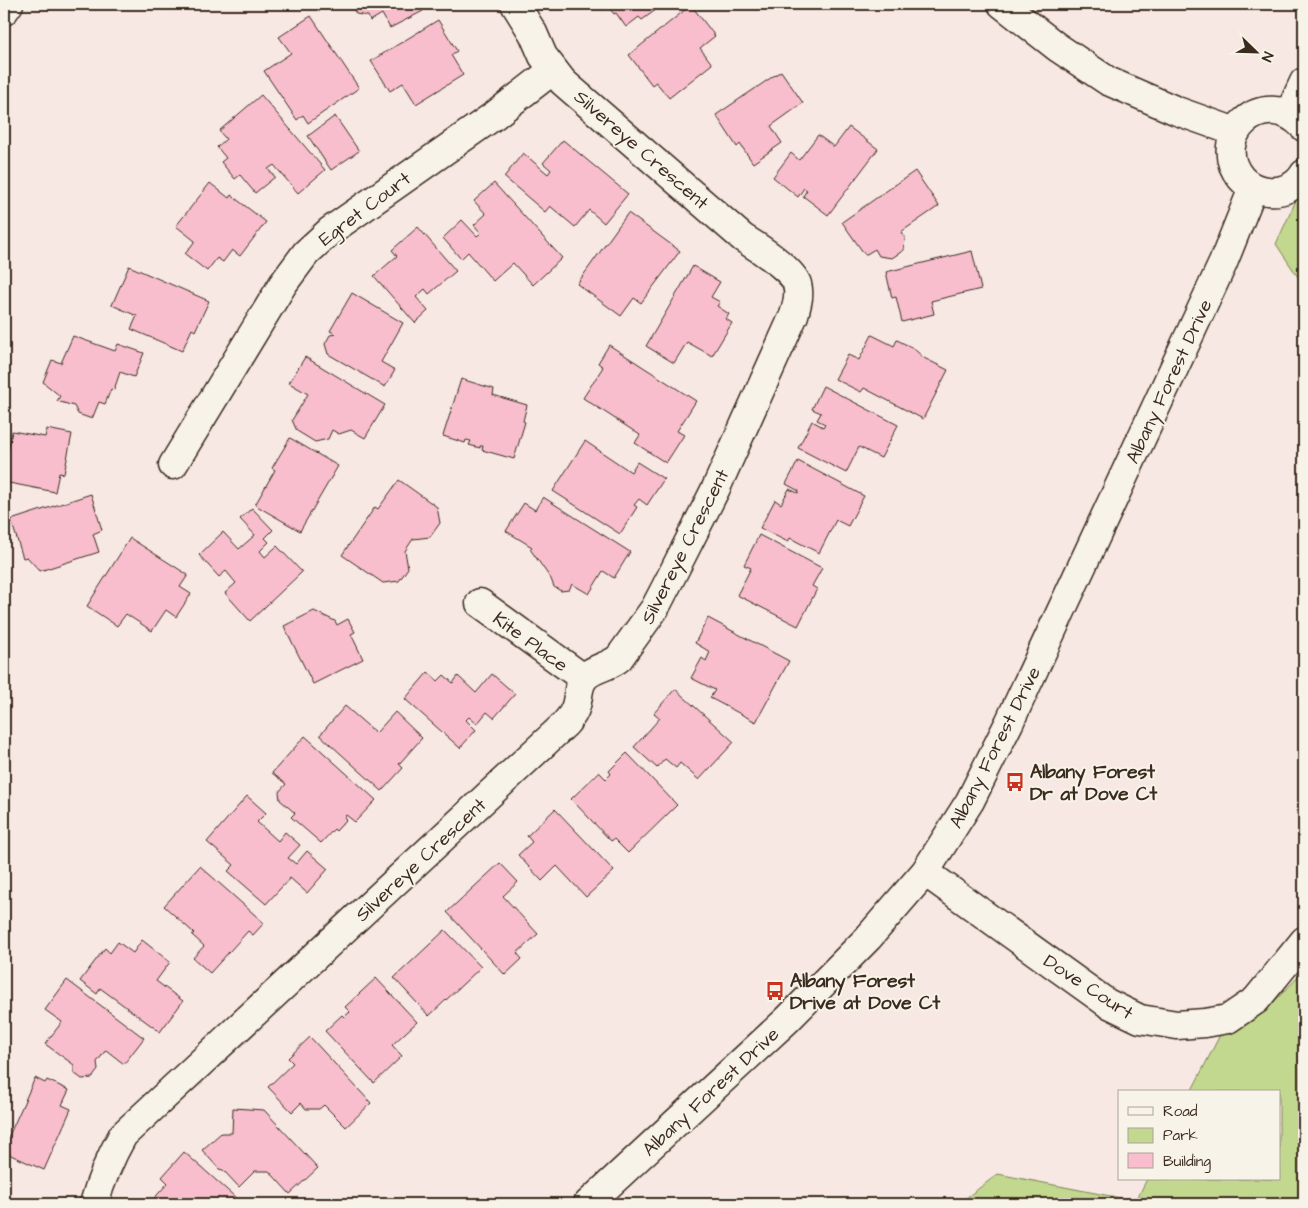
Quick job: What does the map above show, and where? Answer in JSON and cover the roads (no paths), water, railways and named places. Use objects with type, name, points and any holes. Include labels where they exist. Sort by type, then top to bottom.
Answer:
[{"type":"street","points":[[4,12],[9,4]]},
{"type":"street","name":"Silvereye Crescent","points":[[94,1204],[111,1156],[123,1135],[565,724],[574,711],[583,678],[590,672],[612,665],[619,658],[655,608],[716,488],[794,315],[798,299],[796,281],[771,257],[743,238],[608,122],[582,96],[563,82],[543,56],[516,4]]},
{"type":"street","points":[[1002,4],[1057,48],[1108,81],[1177,111],[1236,132]]},
{"type":"street","name":"Egret Court","points":[[173,465],[282,284],[306,253],[330,231],[495,115],[553,70]]},
{"type":"street","points":[[1304,82],[1296,121],[1269,110],[1259,112],[1242,123],[1232,142],[1231,153],[1232,163],[1237,173],[1244,182],[1253,188],[1274,192],[1294,185],[1304,174]]},
{"type":"street","name":"Albany Forest Drive","points":[[588,1204],[787,1020],[868,938],[925,872],[970,801],[1009,723],[1223,263],[1253,188]]},
{"type":"street","name":"Kite Place","points":[[480,603],[583,678]]},
{"type":"street","name":"Dove Court","points":[[925,872],[1107,1003],[1140,1020],[1177,1024],[1205,1023],[1228,1019],[1256,1000],[1304,941]]},
{"type":"place","name":"Albany Forest Dr at Dove Ct","points":[[1015,782]]},
{"type":"place","name":"Albany Forest Drive at Dove Ct","points":[[775,991]]}]
